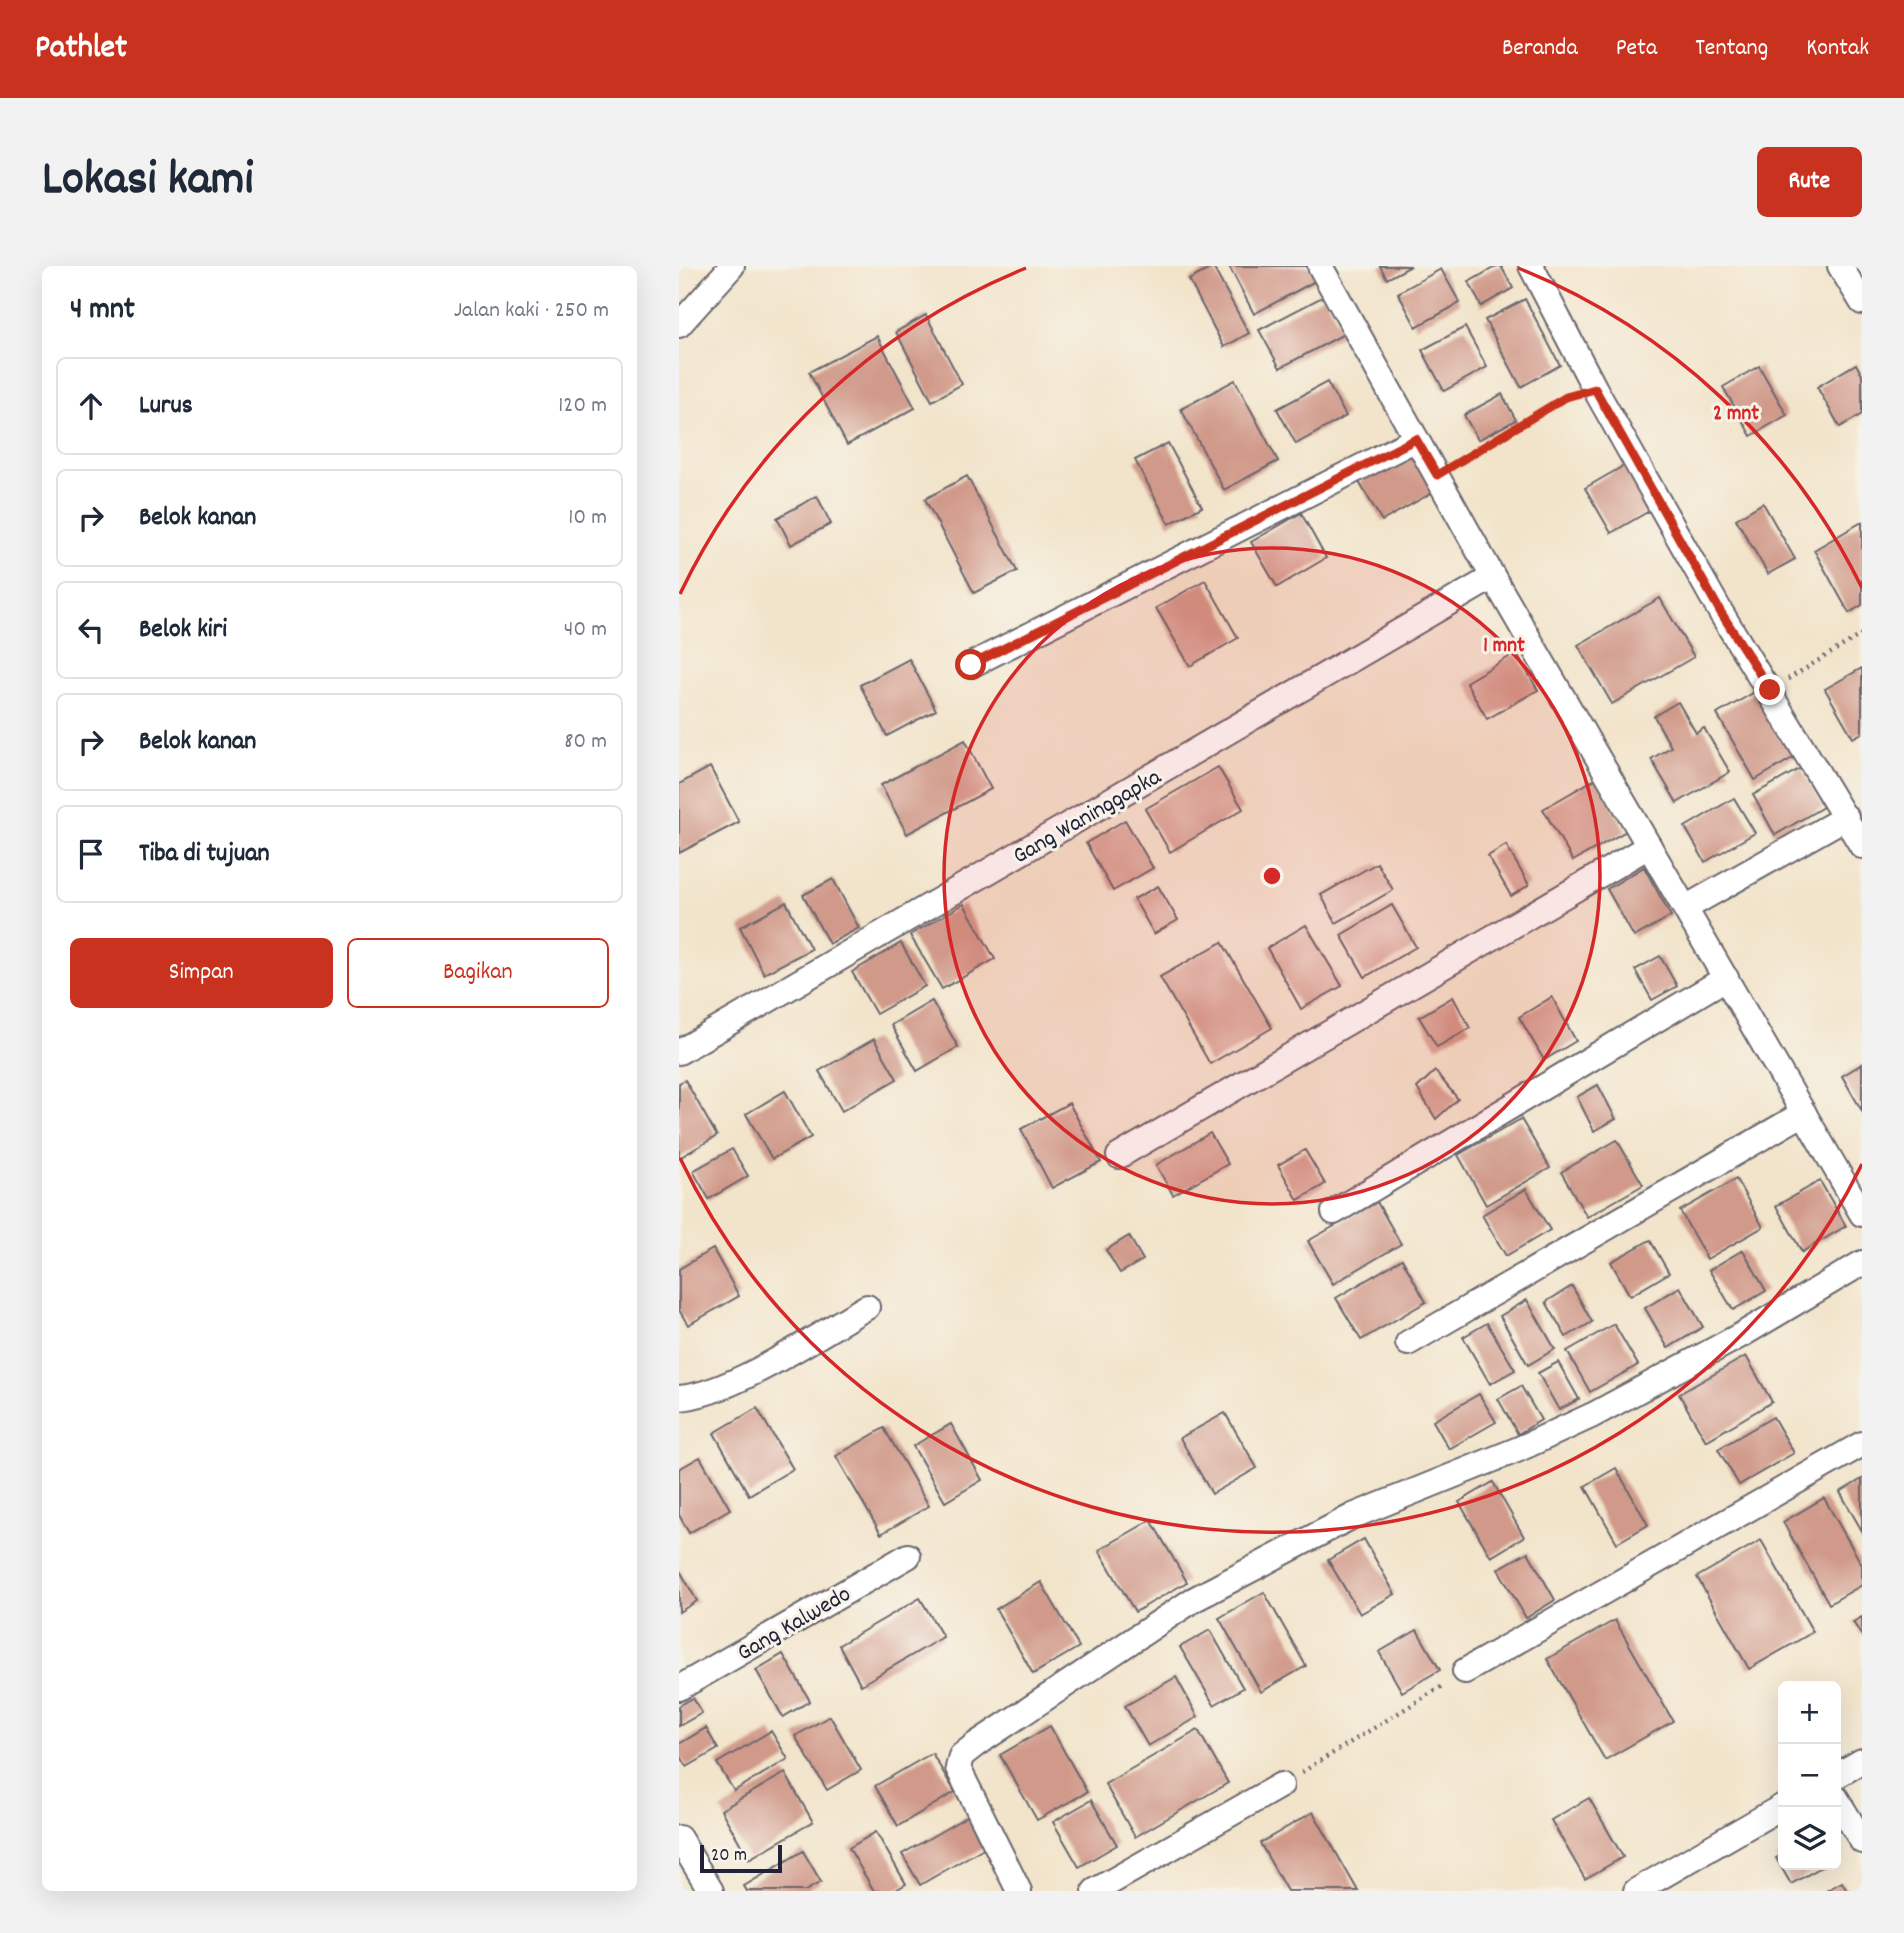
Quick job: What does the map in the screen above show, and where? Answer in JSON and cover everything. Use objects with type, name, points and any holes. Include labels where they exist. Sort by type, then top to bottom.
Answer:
[{"type":"street","points":[[679,325],[732,266]]},
{"type":"street","points":[[1320,266],[1493,577],[1687,907],[1862,1214]]},
{"type":"street","points":[[1531,266],[1595,389],[1720,611],[1862,846]]},
{"type":"street","points":[[1840,266],[1862,302]]},
{"type":"street","points":[[971,665],[1416,439]]},
{"type":"street","name":"Gang Waninggapka","points":[[679,1052],[1493,577]]},
{"type":"street","points":[[1687,907],[1846,817]]},
{"type":"street","points":[[1119,1156],[1649,846]]},
{"type":"street","points":[[1334,1212],[1726,978]]},
{"type":"street","points":[[1408,1343],[1804,1113]]},
{"type":"street","points":[[1019,1891],[958,1768],[961,1756],[975,1745],[1193,1600],[1353,1516],[1518,1449],[1593,1415],[1743,1334],[1862,1263]]},
{"type":"street","points":[[679,1398],[696,1397],[726,1386],[867,1307]]},
{"type":"street","points":[[1465,1671],[1862,1444]]},
{"type":"street","name":"Gang Kalwedo","points":[[679,1688],[908,1556]]},
{"type":"street","points":[[1841,1773],[1862,1761]]},
{"type":"street","points":[[1095,1891],[1281,1785]]},
{"type":"street","points":[[1841,1806],[1862,1842]]},
{"type":"street","points":[[1636,1891],[1781,1807]]},
{"type":"street","points":[[679,1838],[711,1891]]},
{"type":"path","points":[[1437,475],[1566,397],[1595,389]]},
{"type":"path","points":[[1770,690],[1862,634]]},
{"type":"path","points":[[1281,1785],[1465,1671]]},
{"type":"building","points":[[1229,266],[1309,266],[1317,280],[1254,314]]},
{"type":"building","points":[[1380,266],[1411,266],[1387,279]]},
{"type":"building","points":[[1501,266],[1513,288],[1481,306],[1469,282]]},
{"type":"building","points":[[1213,267],[1249,333],[1224,347],[1189,280]]},
{"type":"building","points":[[1441,269],[1460,303],[1416,327],[1398,293]]},
{"type":"building","points":[[1324,296],[1344,334],[1280,368],[1259,330]]},
{"type":"building","points":[[1525,299],[1560,365],[1521,387],[1485,320]]},
{"type":"building","points":[[926,315],[962,384],[932,401],[896,332]]},
{"type":"building","points":[[1465,327],[1487,367],[1444,391],[1422,350]]},
{"type":"building","points":[[877,336],[915,408],[847,445],[809,372]]},
{"type":"building","points":[[1856,364],[1862,375],[1862,414],[1840,427],[1817,387]]},
{"type":"building","points":[[1759,366],[1787,415],[1751,436],[1723,387]]},
{"type":"building","points":[[1235,380],[1278,461],[1224,490],[1181,409]]},
{"type":"building","points":[[1327,382],[1346,416],[1296,444],[1277,409]]},
{"type":"building","points":[[1502,394],[1516,420],[1478,440],[1464,415]]},
{"type":"building","points":[[1168,443],[1202,507],[1169,524],[1135,460]]},
{"type":"building","points":[[1412,451],[1435,491],[1382,521],[1359,482]]},
{"type":"building","points":[[1625,465],[1651,510],[1611,533],[1585,488]]},
{"type":"building","points":[[967,476],[1017,571],[974,593],[925,499]]},
{"type":"building","points":[[817,496],[831,524],[791,545],[777,518]]},
{"type":"building","points":[[1763,503],[1795,559],[1768,574],[1736,519]]},
{"type":"building","points":[[1301,513],[1326,558],[1277,587],[1251,542]]},
{"type":"building","points":[[1862,522],[1862,605],[1849,613],[1814,550]]},
{"type":"building","points":[[1205,580],[1238,638],[1190,666],[1156,608]]},
{"type":"building","points":[[1660,598],[1694,657],[1612,704],[1578,645]]},
{"type":"building","points":[[1516,653],[1538,690],[1487,719],[1466,682]]},
{"type":"building","points":[[909,659],[936,710],[887,736],[860,685]]},
{"type":"building","points":[[1862,668],[1862,733],[1853,738],[1825,689]]},
{"type":"building","points":[[1758,690],[1796,756],[1755,780],[1717,714]]},
{"type":"building","points":[[1678,702],[1696,733],[1704,728],[1730,772],[1677,803],[1651,759],[1671,747],[1654,716]]},
{"type":"building","points":[[965,740],[991,789],[907,834],[881,785]]},
{"type":"building","points":[[710,767],[739,822],[679,853],[679,784]]},
{"type":"building","points":[[1218,767],[1243,809],[1170,852],[1145,809]]},
{"type":"building","points":[[1801,768],[1823,807],[1775,835],[1753,795]]},
{"type":"building","points":[[1597,778],[1626,831],[1573,861],[1543,809]]},
{"type":"building","points":[[1734,798],[1755,833],[1705,862],[1685,827]]},
{"type":"building","points":[[1125,820],[1153,868],[1113,891],[1086,843]]},
{"type":"building","points":[[1506,845],[1529,885],[1511,896],[1488,856]]},
{"type":"building","points":[[1377,863],[1393,890],[1336,923],[1321,895]]},
{"type":"building","points":[[1644,867],[1671,916],[1634,937],[1607,889]]},
{"type":"building","points":[[833,879],[859,928],[829,944],[803,895]]},
{"type":"building","points":[[1158,886],[1178,920],[1154,934],[1134,899]]},
{"type":"building","points":[[786,902],[811,949],[764,974],[740,927]]},
{"type":"building","points":[[964,904],[995,959],[942,989],[910,935]]},
{"type":"building","points":[[1392,905],[1416,947],[1365,977],[1341,935]]},
{"type":"building","points":[[1306,925],[1342,986],[1301,1009],[1267,948]]},
{"type":"building","points":[[1222,942],[1272,1028],[1210,1064],[1160,977]]},
{"type":"building","points":[[901,943],[925,986],[876,1014],[852,972]]},
{"type":"building","points":[[1660,956],[1677,986],[1652,1000],[1635,970]]},
{"type":"building","points":[[1453,997],[1470,1028],[1437,1047],[1419,1017]]},
{"type":"building","points":[[1552,997],[1576,1041],[1544,1060],[1519,1017]]},
{"type":"building","points":[[932,1001],[958,1047],[917,1071],[891,1025]]},
{"type":"building","points":[[874,1039],[897,1079],[842,1111],[819,1071]]},
{"type":"building","points":[[1862,1064],[1862,1111],[1842,1076]]},
{"type":"building","points":[[1435,1071],[1458,1099],[1436,1119],[1417,1088]]},
{"type":"building","points":[[685,1080],[717,1136],[679,1158],[679,1083]]},
{"type":"building","points":[[1598,1085],[1616,1119],[1594,1131],[1577,1097]]},
{"type":"building","points":[[785,1091],[811,1137],[772,1159],[746,1114]]},
{"type":"building","points":[[1069,1103],[1101,1162],[1052,1188],[1021,1129]]},
{"type":"building","points":[[1521,1119],[1550,1168],[1486,1205],[1458,1155]]},
{"type":"building","points":[[1210,1133],[1228,1164],[1173,1195],[1156,1165]]},
{"type":"building","points":[[1617,1140],[1643,1185],[1587,1217],[1561,1172]]},
{"type":"building","points":[[732,1149],[748,1176],[709,1199],[693,1171]]},
{"type":"building","points":[[1305,1150],[1325,1184],[1298,1200],[1278,1165]]},
{"type":"building","points":[[1736,1179],[1763,1227],[1707,1259],[1680,1211]]},
{"type":"building","points":[[1820,1181],[1846,1226],[1802,1252],[1776,1206]]},
{"type":"building","points":[[1526,1189],[1550,1230],[1506,1256],[1482,1215]]},
{"type":"building","points":[[1377,1202],[1401,1244],[1333,1284],[1308,1241]]},
{"type":"building","points":[[1129,1236],[1143,1260],[1120,1273],[1106,1250]]},
{"type":"building","points":[[1650,1240],[1669,1273],[1630,1296],[1611,1262]]},
{"type":"building","points":[[713,1249],[739,1296],[688,1325],[679,1310],[679,1269]]},
{"type":"building","points":[[1743,1250],[1766,1291],[1733,1310],[1709,1270]]},
{"type":"building","points":[[1402,1259],[1426,1302],[1361,1340],[1336,1298]]},
{"type":"building","points":[[1572,1286],[1592,1322],[1566,1337],[1546,1302]]},
{"type":"building","points":[[1680,1287],[1703,1327],[1668,1348],[1645,1308]]},
{"type":"building","points":[[1527,1300],[1555,1349],[1528,1365],[1500,1316]]},
{"type":"building","points":[[1487,1323],[1515,1370],[1490,1384],[1463,1337]]},
{"type":"building","points":[[1614,1324],[1638,1365],[1590,1392],[1567,1351]]},
{"type":"building","points":[[1746,1356],[1772,1402],[1706,1441],[1679,1394]]},
{"type":"building","points":[[1558,1362],[1579,1399],[1559,1410],[1538,1373]]},
{"type":"building","points":[[1521,1386],[1541,1420],[1518,1434],[1498,1399]]},
{"type":"building","points":[[1479,1394],[1496,1422],[1449,1449],[1433,1421]]},
{"type":"building","points":[[757,1408],[793,1469],[749,1495],[714,1433]]},
{"type":"building","points":[[1225,1413],[1257,1468],[1212,1494],[1180,1438]]},
{"type":"building","points":[[1773,1417],[1794,1453],[1739,1485],[1718,1449]]},
{"type":"building","points":[[951,1424],[982,1480],[945,1502],[913,1446]]},
{"type":"building","points":[[884,1428],[929,1506],[881,1534],[836,1456]]},
{"type":"building","points":[[700,1457],[730,1509],[689,1533],[679,1515],[679,1469]]},
{"type":"building","points":[[1616,1468],[1648,1525],[1617,1543],[1585,1486]]},
{"type":"building","points":[[1862,1479],[1862,1531],[1840,1492]]},
{"type":"building","points":[[1493,1482],[1524,1537],[1491,1557],[1459,1502]]},
{"type":"building","points":[[1824,1498],[1862,1565],[1862,1585],[1829,1604],[1783,1522]]},
{"type":"building","points":[[1151,1520],[1187,1582],[1135,1612],[1099,1550]]},
{"type":"building","points":[[1364,1539],[1395,1594],[1360,1614],[1328,1560]]},
{"type":"building","points":[[1761,1540],[1813,1632],[1749,1669],[1697,1577]]},
{"type":"building","points":[[1528,1552],[1555,1600],[1526,1618],[1498,1569]]},
{"type":"building","points":[[679,1569],[697,1601],[679,1612]]},
{"type":"building","points":[[1041,1582],[1079,1647],[1033,1674],[996,1609]]},
{"type":"building","points":[[1264,1592],[1306,1666],[1261,1692],[1219,1618]]},
{"type":"building","points":[[920,1598],[943,1637],[861,1685],[839,1645]]},
{"type":"building","points":[[1862,1617],[1862,1636],[1853,1622]]},
{"type":"building","points":[[1615,1620],[1673,1721],[1605,1760],[1547,1659]]},
{"type":"building","points":[[1210,1630],[1243,1688],[1214,1705],[1180,1647]]},
{"type":"building","points":[[1417,1630],[1440,1670],[1402,1692],[1379,1652]]},
{"type":"building","points":[[783,1654],[810,1701],[783,1717],[756,1670]]},
{"type":"building","points":[[1176,1677],[1198,1717],[1148,1746],[1125,1706]]},
{"type":"building","points":[[693,1698],[702,1713],[679,1726],[679,1706]]},
{"type":"building","points":[[830,1716],[861,1770],[827,1790],[795,1736]]},
{"type":"building","points":[[1050,1726],[1087,1792],[1037,1820],[1000,1755]]},
{"type":"building","points":[[706,1728],[718,1749],[687,1767],[679,1753],[679,1744]]},
{"type":"building","points":[[1198,1730],[1228,1783],[1135,1837],[1105,1784]]},
{"type":"building","points":[[771,1731],[788,1759],[734,1791],[717,1763]]},
{"type":"building","points":[[932,1753],[955,1792],[898,1826],[875,1786]]},
{"type":"building","points":[[785,1773],[813,1822],[749,1859],[721,1810]]},
{"type":"building","points":[[1589,1798],[1623,1857],[1585,1879],[1551,1820]]},
{"type":"building","points":[[1091,1800],[1117,1845],[1079,1867],[1053,1822]]},
{"type":"building","points":[[1313,1812],[1358,1891],[1287,1891],[1260,1843]]},
{"type":"building","points":[[971,1814],[989,1845],[920,1885],[902,1854]]},
{"type":"building","points":[[876,1832],[906,1884],[894,1891],[874,1891],[849,1848]]},
{"type":"building","points":[[803,1851],[821,1882],[805,1891],[747,1891],[744,1886]]},
{"type":"building","points":[[1783,1870],[1816,1870],[1791,1884]]},
{"type":"building","points":[[1842,1882],[1847,1891],[1826,1891]]},
{"type":"route","points":[[971,665],[1416,439],[1437,475],[1566,397],[1595,389],[1720,611],[1770,690]]}]
